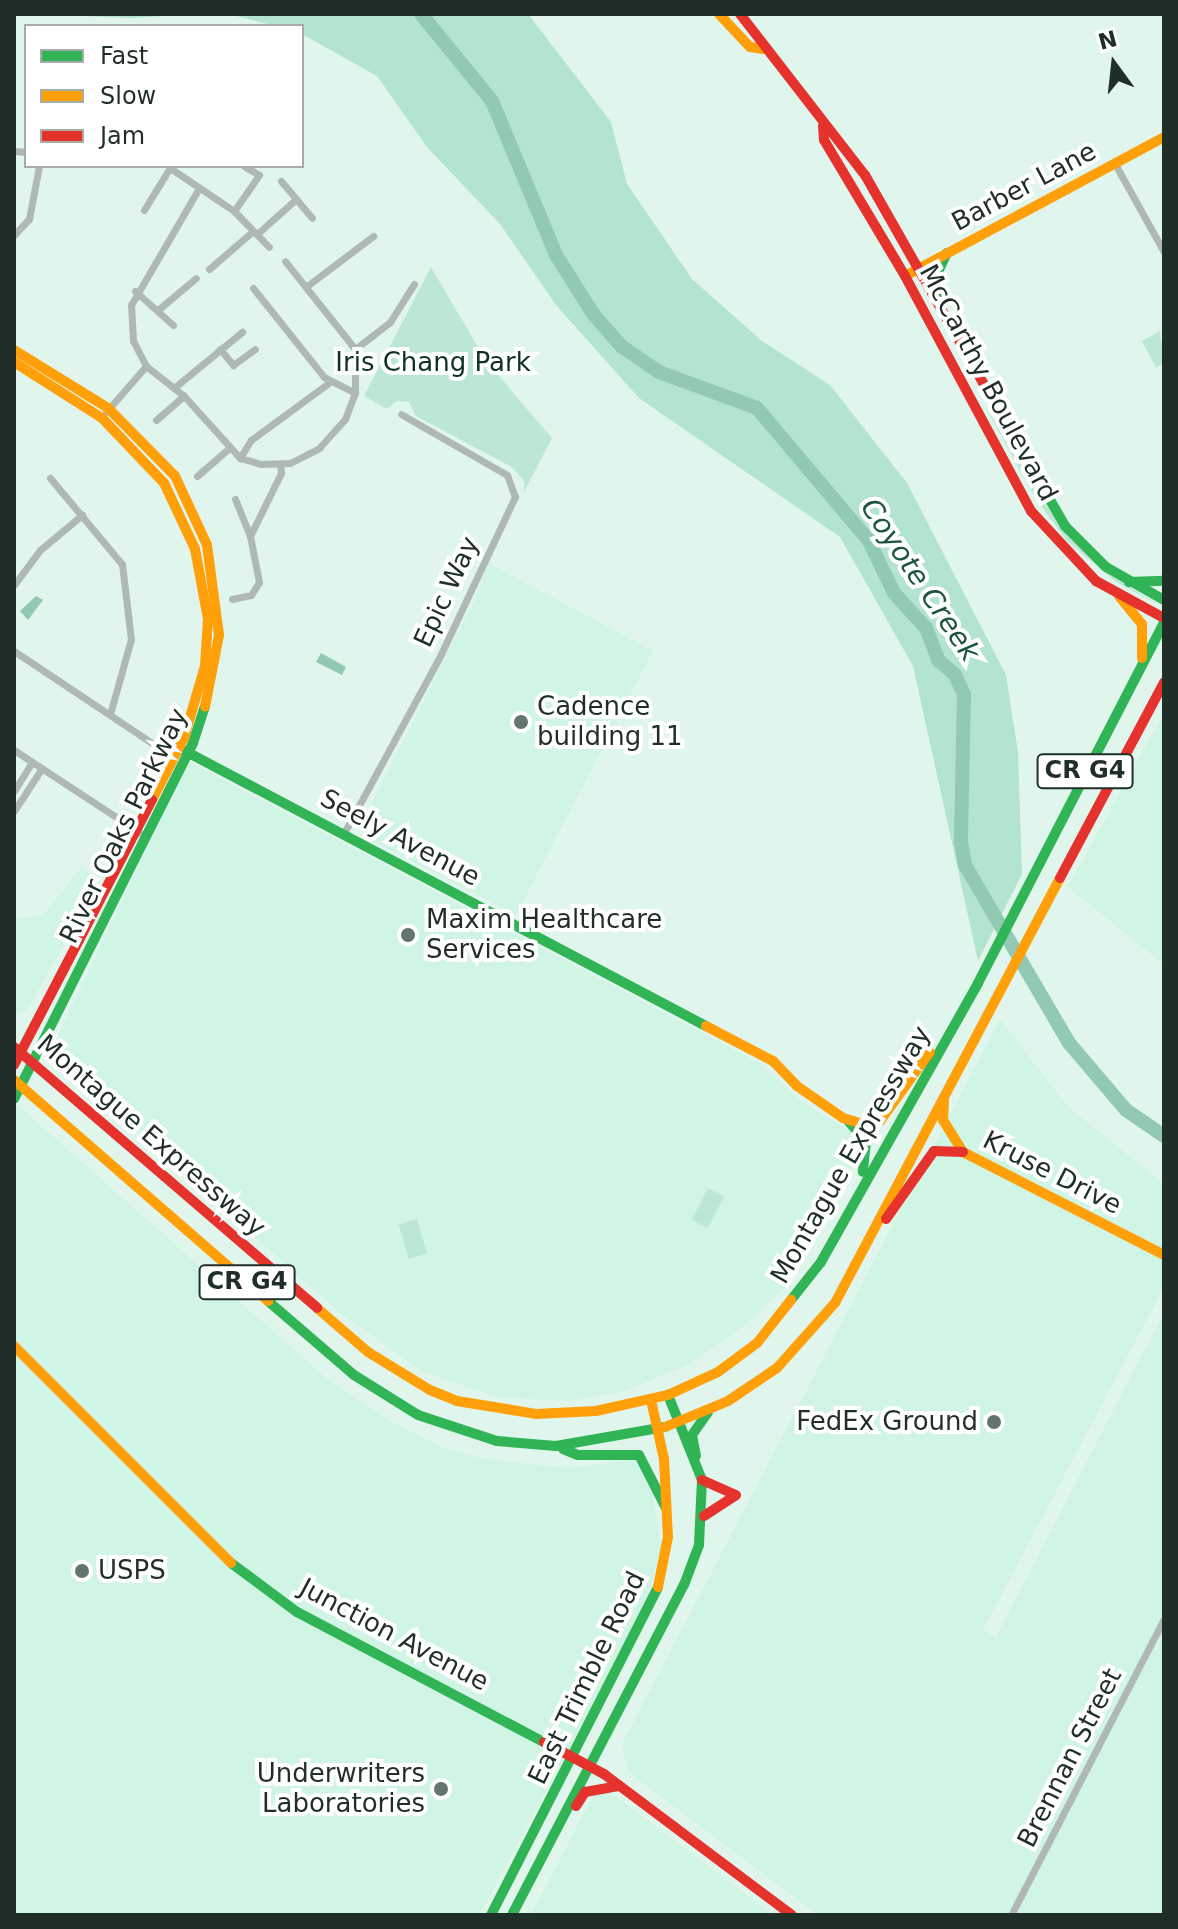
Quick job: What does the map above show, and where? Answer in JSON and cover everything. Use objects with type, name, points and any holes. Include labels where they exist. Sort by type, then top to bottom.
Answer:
[{"type":"main road","name":"McCarthy Boulevard","points":[[719,14],[750,47],[763,49]]},
{"type":"main road","name":"McCarthy Boulevard","points":[[740,14],[761,37],[763,49],[823,126],[837,132],[921,267],[1047,501],[1080,543],[1129,582],[1164,600]]},
{"type":"main road","name":"McCarthy Boulevard","points":[[823,126],[824,140],[905,276],[1031,511],[1068,556],[1119,596],[1164,620]]},
{"type":"main road","name":"Barber Lane","points":[[905,276],[1164,137]]},
{"type":"main road","points":[[943,308],[938,272],[947,253]]},
{"type":"main road","name":"River Oaks Parkway","points":[[14,350],[105,413],[164,483],[186,523],[202,576],[205,666],[184,750],[141,834],[17,1050],[14,1065]]},
{"type":"main road","name":"River Oaks Parkway","points":[[14,362],[105,413]]},
{"type":"main road","points":[[1129,582],[1164,581]]},
{"type":"main road","points":[[1119,596],[1142,624],[1142,665]]},
{"type":"main road","name":"Montague Expressway","points":[[17,1050],[368,1352],[430,1390],[457,1401],[536,1414],[651,1400],[668,1395],[727,1366],[780,1318],[821,1262],[861,1184],[982,977],[1164,620]]},
{"type":"main road","name":"Montague Expressway","points":[[18,1083],[379,1393],[445,1426],[497,1441],[556,1446],[660,1431],[678,1425],[759,1382],[802,1346],[835,1303],[1164,682]]},
{"type":"main road","name":"Seely Avenue","points":[[184,750],[773,1061],[797,1086],[843,1118]]},
{"type":"main road","name":"River Oaks Parkway","points":[[14,1099],[18,1083],[33,1064],[120,886],[141,834]]},
{"type":"main road","points":[[81,963],[101,903]]},
{"type":"main road","points":[[843,1118],[866,1125],[880,1121],[943,1039]]},
{"type":"main road","points":[[945,1093],[943,1120],[963,1152]]},
{"type":"main road","points":[[843,1118],[866,1141],[861,1184]]},
{"type":"main road","points":[[876,1230],[903,1199],[925,1159],[934,1151],[963,1152]]},
{"type":"main road","name":"Kruse Drive","points":[[963,1152],[1164,1255]]},
{"type":"main road","name":"Junction Avenue","points":[[14,1346],[235,1567],[297,1612],[573,1756],[619,1786],[792,1915]]},
{"type":"main road","name":"East Trimble Road","points":[[668,1395],[678,1425],[697,1461]]},
{"type":"main road","name":"East Trimble Road","points":[[491,1915],[658,1592],[666,1562],[666,1508],[660,1431],[651,1400]]},
{"type":"main road","name":"East Trimble Road","points":[[512,1915],[684,1585],[704,1516],[702,1480],[692,1435],[709,1411]]},
{"type":"main road","points":[[556,1446],[578,1455],[628,1451],[639,1455],[666,1508]]},
{"type":"main road","points":[[702,1480],[736,1495],[704,1516]]},
{"type":"main road","points":[[544,1853],[585,1792],[619,1786]]},
{"type":"street","points":[[1115,164],[1164,252]]},
{"type":"street","points":[[14,235],[29,219],[39,168]]},
{"type":"street","points":[[144,210],[169,168]]},
{"type":"street","points":[[171,168],[234,211],[269,247]]},
{"type":"street","points":[[234,211],[259,175],[247,168]]},
{"type":"street","points":[[281,181],[312,218]]},
{"type":"street","points":[[199,188],[135,291],[130,326],[146,366],[184,396],[228,449],[240,458],[280,464],[305,456],[330,438],[355,393],[355,349],[285,261]]},
{"type":"street","points":[[209,269],[296,199]]},
{"type":"street","points":[[307,286],[373,236]]},
{"type":"street","points":[[159,309],[196,278]]},
{"type":"street","points":[[355,349],[390,322],[414,284]]},
{"type":"street","points":[[253,288],[330,382],[355,393]]},
{"type":"street","points":[[135,291],[159,309],[173,325]]},
{"type":"street","points":[[175,387],[242,332]]},
{"type":"street","points":[[220,349],[233,365],[255,349]]},
{"type":"street","points":[[105,413],[146,366]]},
{"type":"street","points":[[240,458],[251,440],[330,382]]},
{"type":"street","points":[[156,420],[184,396]]},
{"type":"street","name":"Epic Way","points":[[344,833],[441,654],[515,497],[507,475],[401,414]]},
{"type":"street","points":[[197,476],[228,449]]},
{"type":"street","points":[[250,536],[281,473],[280,464]]},
{"type":"street","points":[[50,478],[122,564],[131,639],[110,714]]},
{"type":"street","points":[[232,599],[258,589],[250,536],[235,499]]},
{"type":"street","points":[[14,585],[40,550],[82,515]]},
{"type":"street","points":[[14,651],[152,743]]},
{"type":"street","points":[[14,750],[141,834]]},
{"type":"street","points":[[14,791],[32,762]]},
{"type":"street","points":[[14,811],[42,768]]},
{"type":"street","name":"Brennan Street","points":[[1011,1915],[1164,1619]]},
{"type":"shaded area","points":[[31,14],[196,14],[132,18]]},
{"type":"shaded area","points":[[229,14],[528,14],[611,122],[627,184],[692,279],[762,341],[830,385],[907,483],[1006,675],[1018,752],[1022,874],[978,961],[913,666],[840,537],[639,398],[556,305],[500,224],[427,147],[377,76],[304,35],[304,24],[267,24]]},
{"type":"shaded area","points":[[488,563],[653,651],[516,915],[365,837],[359,828],[475,599]]},
{"type":"shaded area","points":[[36,596],[43,600],[28,620],[20,611]]},
{"type":"shaded area","points":[[321,653],[346,667],[342,675],[316,662]]},
{"type":"shaded area","points":[[1164,713],[1164,965],[1068,887]]},
{"type":"shaded area","points":[[188,761],[759,1063],[801,1101],[850,1131],[863,1145],[785,1287],[748,1323],[690,1364],[625,1391],[570,1401],[500,1398],[423,1372],[339,1312],[62,1066],[53,1046]]},
{"type":"shaded area","points":[[82,867],[99,881],[28,1009],[14,1016],[14,919],[43,915]]},
{"type":"shaded area","points":[[1000,1019],[1068,1107],[1164,1184],[1164,1287],[983,1630],[996,1637],[1164,1312],[1164,1915],[818,1915],[628,1772],[622,1744]]},
{"type":"shaded area","points":[[14,1102],[325,1377],[392,1422],[443,1448],[484,1459],[568,1468],[632,1460],[650,1475],[661,1547],[649,1596],[480,1915],[14,1915]]},
{"type":"shaded area","points":[[599,1784],[774,1915],[531,1915]]},
{"type":"green space","name":"Iris Chang Park","points":[[431,267],[486,361],[552,438],[524,492],[524,481],[512,467],[416,416],[409,402],[397,401],[387,409],[364,396]]},
{"type":"green space","points":[[1160,331],[1164,363],[1156,368],[1142,341]]},
{"type":"green space","points":[[982,401],[1067,536],[1105,572],[1159,605],[1116,582],[1066,540],[1034,496]]},
{"type":"green space","points":[[708,1188],[724,1196],[708,1228],[692,1220]]},
{"type":"green space","points":[[417,1219],[427,1254],[409,1259],[399,1224]]},
{"type":"waterway","name":"Coyote Creek","points":[[421,14],[492,101],[556,255],[594,315],[621,346],[659,372],[757,408],[869,541],[894,593],[926,628],[938,660],[955,675],[964,694],[961,842],[965,865],[1069,1043],[1126,1110],[1164,1136]]},
{"type":"traffic: fast","points":[[940,294],[938,272],[947,253]]},
{"type":"traffic: fast","points":[[1007,425],[1065,526],[1106,567],[1164,600]]},
{"type":"traffic: fast","points":[[1129,582],[1164,581]]},
{"type":"traffic: fast","points":[[791,1300],[821,1262],[978,983],[1164,623]]},
{"type":"traffic: fast","points":[[14,1099],[193,743],[205,707]]},
{"type":"traffic: fast","points":[[185,751],[706,1026]]},
{"type":"traffic: fast","points":[[849,1122],[866,1141],[863,1172]]},
{"type":"traffic: fast","points":[[268,1301],[354,1375],[418,1415],[497,1441],[556,1446],[665,1427]]},
{"type":"traffic: fast","points":[[512,1915],[684,1585],[699,1545],[702,1480],[668,1395]]},
{"type":"traffic: fast","points":[[696,1456],[692,1435],[708,1412]]},
{"type":"traffic: fast","points":[[563,1449],[578,1455],[639,1455],[666,1508]]},
{"type":"traffic: fast","points":[[231,1563],[297,1612],[544,1742]]},
{"type":"traffic: fast","points":[[491,1915],[658,1587]]},
{"type":"traffic: slow","points":[[719,14],[750,47],[763,49]]},
{"type":"traffic: slow","points":[[905,276],[1164,137]]},
{"type":"traffic: slow","points":[[14,350],[108,408],[175,476],[207,545],[219,635],[205,707]]},
{"type":"traffic: slow","points":[[14,362],[102,418],[164,483],[195,549],[208,619],[205,666],[184,738],[152,800]]},
{"type":"traffic: slow","points":[[1119,596],[1142,624],[1142,658]]},
{"type":"traffic: slow","points":[[665,1427],[728,1401],[777,1368],[835,1303],[1060,878]]},
{"type":"traffic: slow","points":[[706,1026],[773,1061],[797,1086],[843,1118]]},
{"type":"traffic: slow","points":[[843,1118],[866,1125],[880,1121],[930,1052]]},
{"type":"traffic: slow","points":[[14,1080],[268,1301]]},
{"type":"traffic: slow","points":[[944,1101],[943,1120],[963,1152]]},
{"type":"traffic: slow","points":[[963,1152],[1164,1255]]},
{"type":"traffic: slow","points":[[317,1308],[368,1352],[430,1390],[457,1401],[536,1414],[596,1411],[668,1395],[718,1372],[757,1343],[791,1300]]},
{"type":"traffic: slow","points":[[14,1346],[231,1563]]},
{"type":"traffic: slow","points":[[651,1400],[664,1459],[668,1537],[658,1587]]},
{"type":"traffic: jam","points":[[740,14],[865,175],[1007,425]]},
{"type":"traffic: jam","points":[[823,126],[824,140],[905,276],[1031,511],[1096,581],[1164,618]]},
{"type":"traffic: jam","points":[[1060,878],[1164,682]]},
{"type":"traffic: jam","points":[[14,1065],[152,800]]},
{"type":"traffic: jam","points":[[14,1047],[317,1308]]},
{"type":"traffic: jam","points":[[886,1219],[934,1151],[963,1152]]},
{"type":"traffic: jam","points":[[702,1480],[736,1495]]},
{"type":"traffic: jam","points":[[704,1516],[736,1495]]},
{"type":"traffic: jam","points":[[544,1742],[604,1774],[792,1915]]},
{"type":"traffic: jam","points":[[576,1806],[585,1792],[619,1786]]},
{"type":"place","name":"Cadence building 11","points":[[521,722]]},
{"type":"place","name":"Maxim Healthcare Services","points":[[408,935]]},
{"type":"place","name":"FedEx Ground","points":[[994,1422]]},
{"type":"place","name":"USPS","points":[[82,1571]]},
{"type":"place","name":"Underwriters Laboratories","points":[[441,1789]]}]
